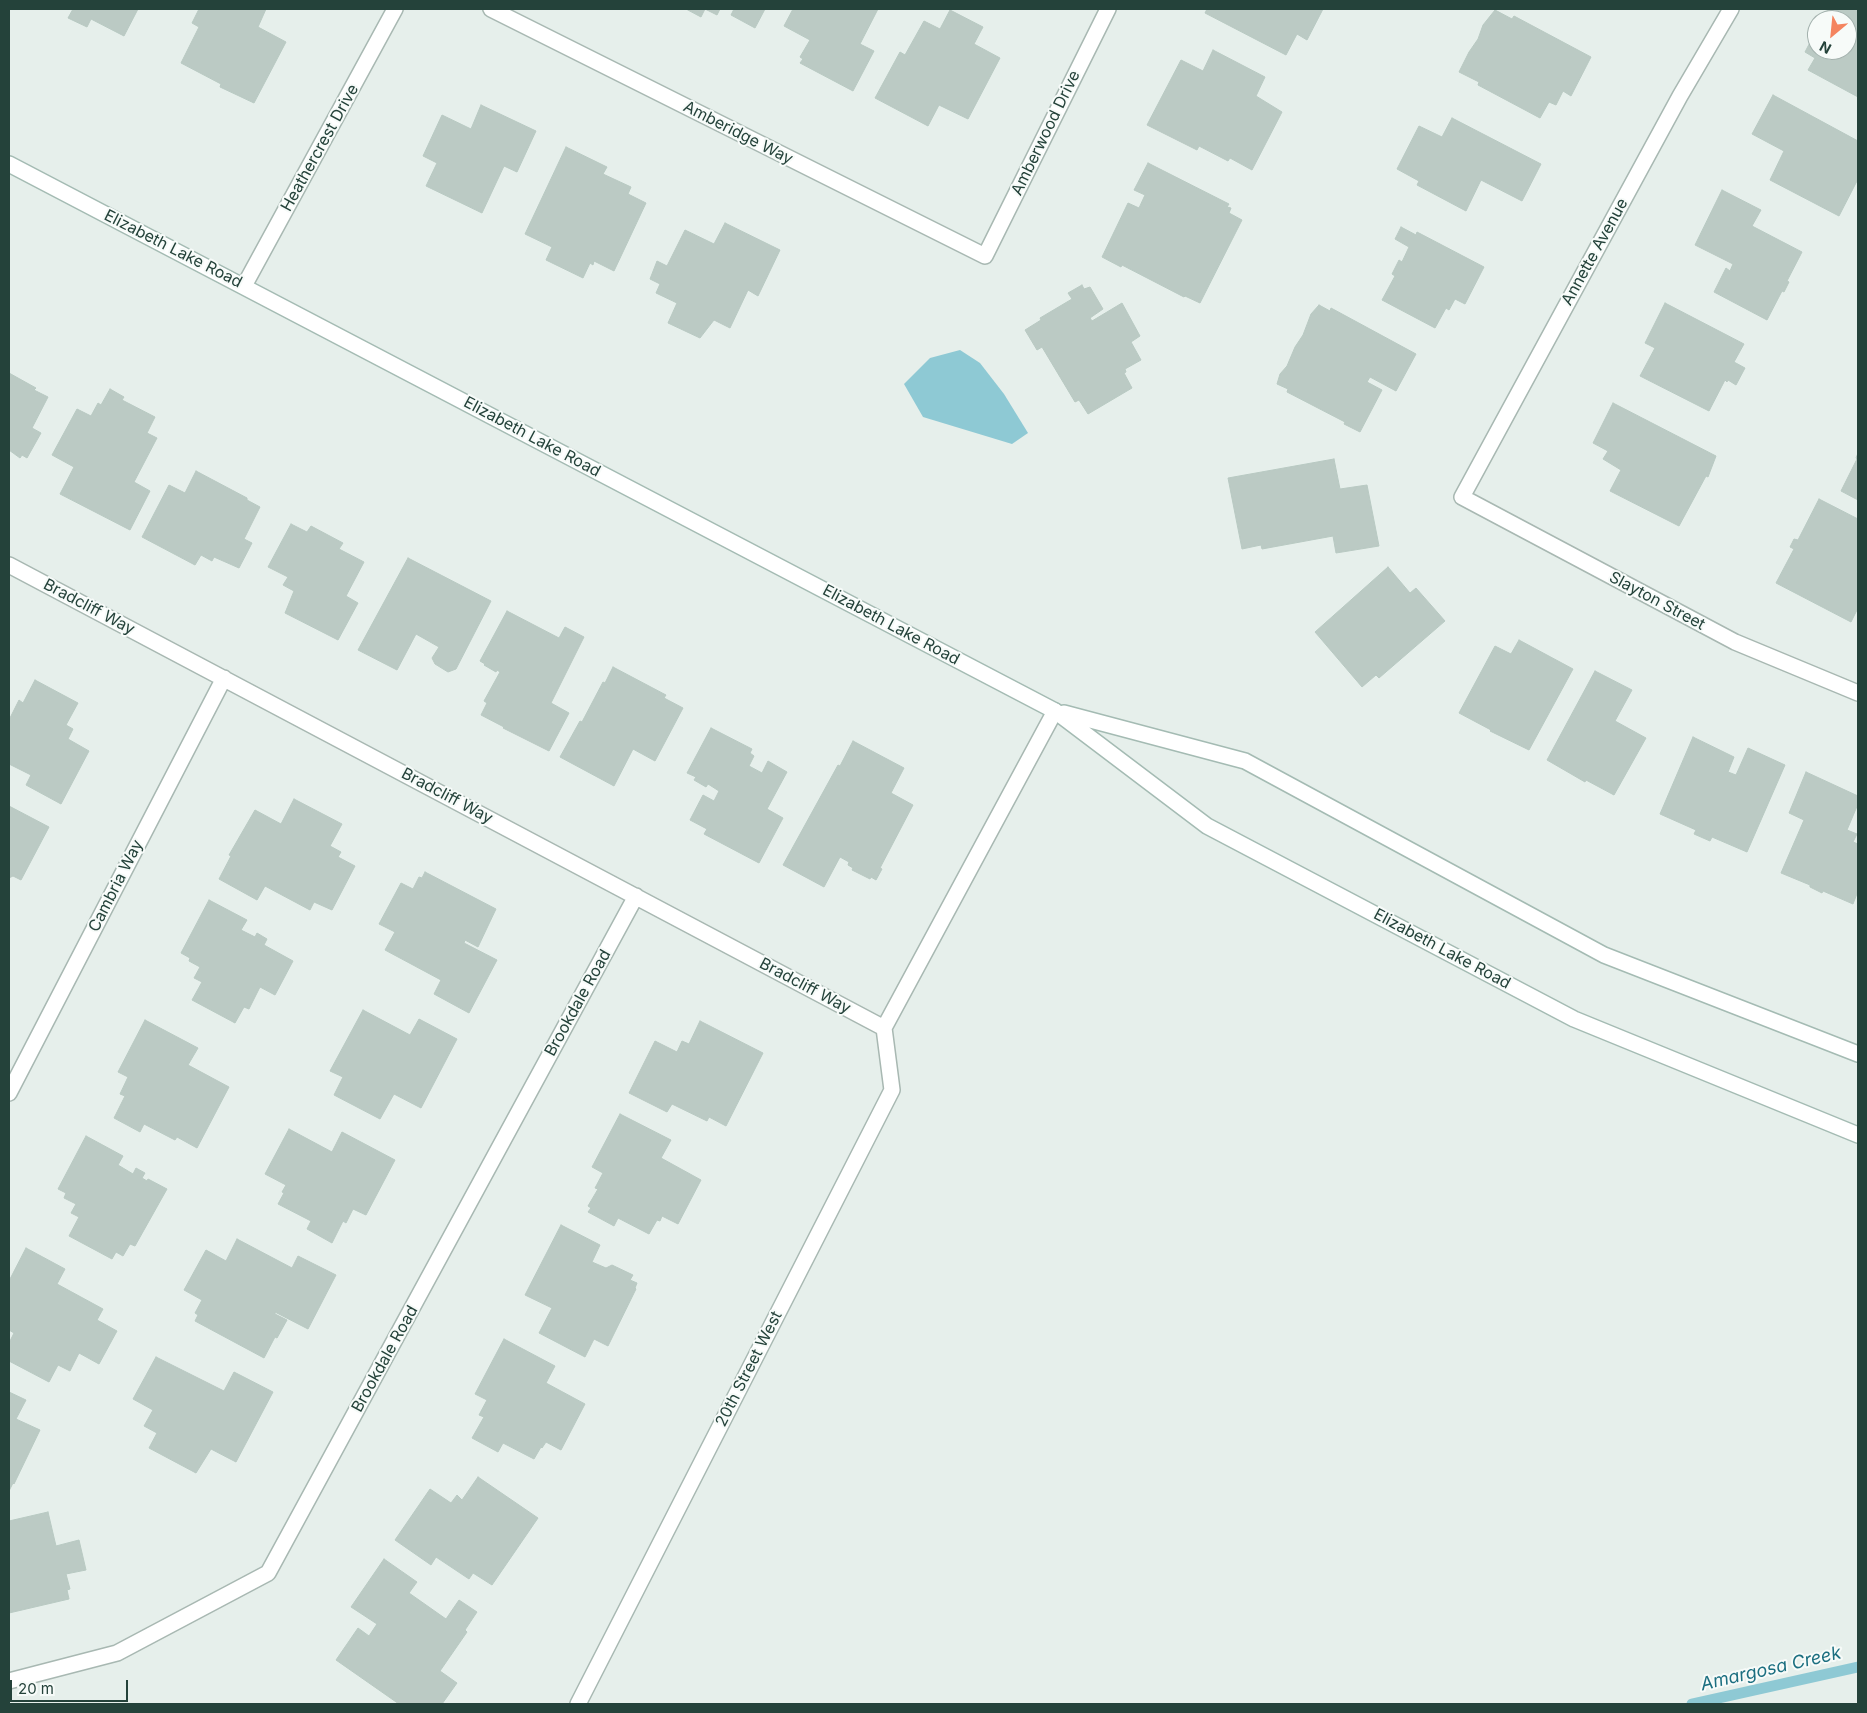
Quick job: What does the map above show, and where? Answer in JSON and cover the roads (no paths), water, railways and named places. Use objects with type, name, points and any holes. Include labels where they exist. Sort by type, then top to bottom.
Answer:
[{"type":"street","name":"Heathercrest Drive","points":[[244,286],[396,9]]},
{"type":"street","name":"Amberidge Way","points":[[491,9],[985,256]]},
{"type":"street","name":"Amberwood Drive","points":[[985,256],[1108,9]]},
{"type":"street","name":"Annette Avenue","points":[[1462,498],[1680,96],[1731,9]]},
{"type":"street","name":"Elizabeth Lake Road","points":[[9,164],[1055,711],[1207,826],[1574,1018],[1858,1135]]},
{"type":"street","name":"Slayton Street","points":[[1462,498],[1735,642],[1858,693]]},
{"type":"street","name":"Bradcliff Way","points":[[9,565],[884,1028]]},
{"type":"street","name":"Cambria Way","points":[[9,1093],[224,678]]},
{"type":"street","name":"Elizabeth Lake Road","points":[[1055,711],[1245,761],[1604,954],[1858,1054]]},
{"type":"street","points":[[884,1028],[1055,711]]},
{"type":"street","name":"Brookdale Road","points":[[9,1681],[117,1653],[268,1573],[636,896]]},
{"type":"street","name":"20th Street West","points":[[578,1704],[892,1090],[884,1028]]},
{"type":"water","points":[[960,350],[980,363],[1004,394],[1028,433],[1012,444],[923,417],[904,384],[930,358]]},
{"type":"waterway","name":"Amargosa Creek","points":[[1692,1704],[1858,1667]]}]
